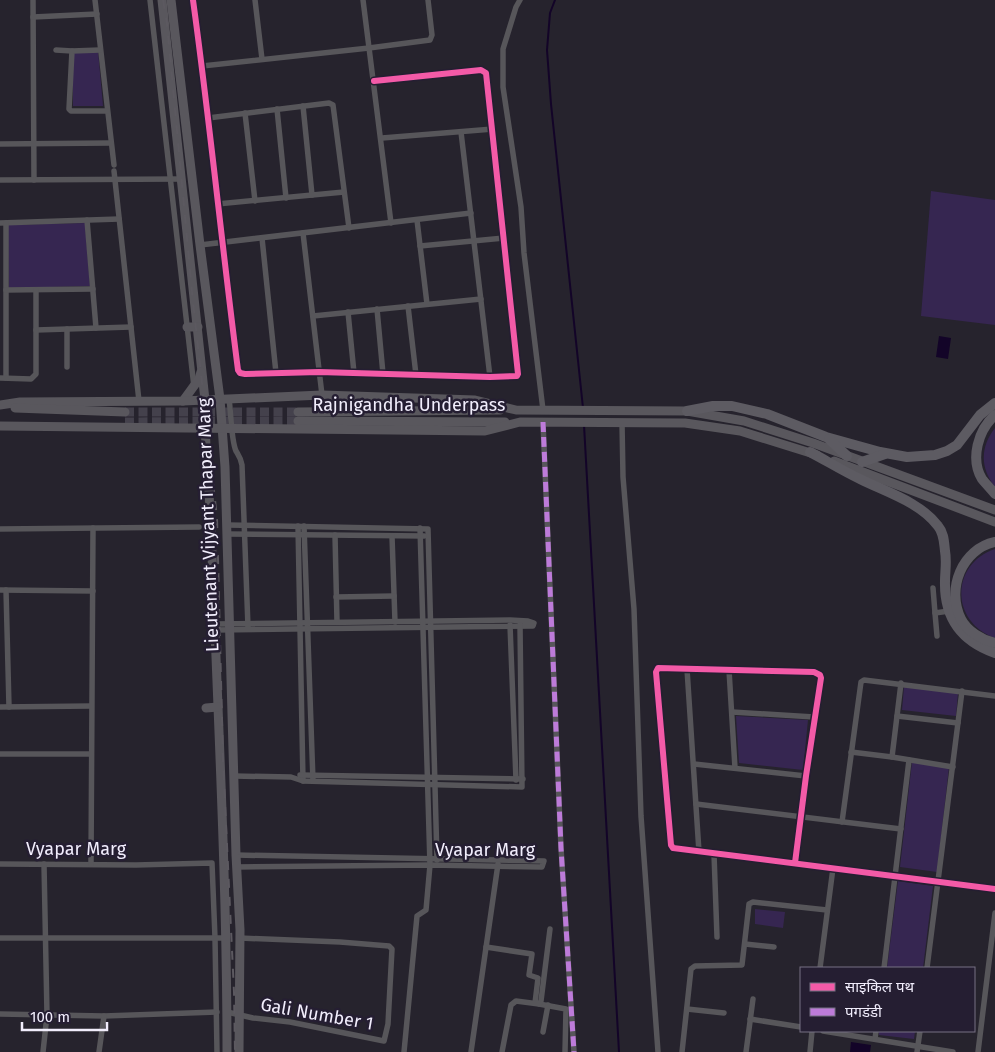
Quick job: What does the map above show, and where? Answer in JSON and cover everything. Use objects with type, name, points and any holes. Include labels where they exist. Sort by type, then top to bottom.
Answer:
[{"type":"highway","points":[[688,411],[713,406],[732,406],[767,414],[826,437],[907,457],[935,455],[957,445],[980,415],[995,403]]},
{"type":"highway","points":[[995,415],[985,427],[975,455],[982,478],[995,494]]},
{"type":"highway","points":[[826,437],[847,456]]},
{"type":"highway","points":[[810,452],[911,504],[931,518],[939,527],[944,538],[947,565],[945,582],[947,605],[954,625],[964,636],[995,654]]},
{"type":"highway","points":[[862,462],[886,453]]},
{"type":"highway","points":[[995,542],[985,544],[975,550],[966,560],[955,586],[961,619],[972,632],[995,643]]},
{"type":"main road","name":"Lieutenant Vijyant Thapar Marg","points":[[162,0],[205,400],[205,428],[212,527],[227,938],[227,1052]]},
{"type":"main road","name":"Lieutenant Vijyant Thapar Marg","points":[[171,0],[200,245],[225,399],[222,428],[225,467],[240,938],[239,1052]]},
{"type":"main road","points":[[187,327],[198,327]]},
{"type":"main road","points":[[183,400],[199,380],[202,368]]},
{"type":"main road","points":[[0,406],[20,402],[205,400],[322,396],[475,400],[516,410],[688,411],[744,421],[813,443],[995,510]]},
{"type":"main road","points":[[0,406],[125,417],[0,420]]},
{"type":"main road","name":"Rajnigandha Underpass","points":[[516,410],[298,416],[520,422]]},
{"type":"main road","points":[[0,426],[485,430],[520,422],[685,423],[740,431],[810,452],[995,522]]},
{"type":"main road","points":[[206,708],[218,707]]},
{"type":"street","points":[[33,0],[34,180]]},
{"type":"street","points":[[95,0],[139,401]]},
{"type":"street","points":[[150,0],[194,387]]},
{"type":"street","points":[[193,0],[238,370],[243,374],[320,372],[515,377],[518,374],[486,73],[484,70],[374,81]]},
{"type":"street","points":[[255,0],[262,59]]},
{"type":"street","points":[[363,0],[382,138],[391,224]]},
{"type":"street","points":[[202,66],[430,40],[432,35],[428,0]]},
{"type":"street","points":[[520,0],[503,49],[503,87],[522,207],[524,252],[546,410]]},
{"type":"street","points":[[33,16],[96,14]]},
{"type":"street","points":[[56,50],[100,50]]},
{"type":"street","points":[[72,51],[69,109],[71,111],[108,111]]},
{"type":"street","points":[[208,118],[329,103],[334,106],[349,228]]},
{"type":"street","points":[[302,106],[312,195]]},
{"type":"street","points":[[276,109],[286,198]]},
{"type":"street","points":[[245,113],[255,201]]},
{"type":"street","points":[[382,138],[493,129]]},
{"type":"street","points":[[461,132],[490,377]]},
{"type":"street","points":[[0,144],[111,143]]},
{"type":"street","points":[[0,180],[182,179]]},
{"type":"street","points":[[217,204],[344,192]]},
{"type":"street","points":[[200,245],[471,214]]},
{"type":"street","points":[[36,290],[37,371],[32,379],[3,378],[6,290],[3,223],[119,219]]},
{"type":"street","points":[[86,220],[96,328]]},
{"type":"street","points":[[417,220],[427,304]]},
{"type":"street","points":[[303,233],[322,396]]},
{"type":"street","points":[[262,238],[276,372]]},
{"type":"street","points":[[420,246],[504,238]]},
{"type":"street","points":[[6,290],[93,289]]},
{"type":"street","points":[[313,316],[481,299]]},
{"type":"street","points":[[408,306],[416,375]]},
{"type":"street","points":[[377,309],[383,374]]},
{"type":"street","points":[[348,312],[354,373]]},
{"type":"street","points":[[36,330],[131,328]]},
{"type":"street","points":[[67,329],[67,367]]},
{"type":"street","points":[[225,399],[236,451],[242,461],[246,525],[248,626]]},
{"type":"street","points":[[547,422],[561,848],[574,1052]]},
{"type":"street","points":[[619,423],[634,609],[641,816],[658,1052]]},
{"type":"street","points":[[227,530],[246,525],[428,529],[437,858]]},
{"type":"street","points":[[301,526],[300,625],[303,777]]},
{"type":"street","points":[[0,529],[199,527]]},
{"type":"street","points":[[91,864],[93,528]]},
{"type":"street","points":[[404,1052],[417,916],[426,910],[432,863],[427,785],[420,528]]},
{"type":"street","points":[[227,530],[246,534],[429,536]]},
{"type":"street","points":[[301,535],[308,625],[313,777]]},
{"type":"street","points":[[335,535],[337,622]]},
{"type":"street","points":[[392,536],[395,622]]},
{"type":"street","points":[[933,588],[937,636]]},
{"type":"street","points":[[9,707],[3,590],[93,591]]},
{"type":"street","points":[[336,597],[394,596]]},
{"type":"street","points":[[935,612],[949,610]]},
{"type":"street","points":[[308,625],[337,622],[423,624]]},
{"type":"street","points":[[313,777],[427,785],[516,788],[523,786],[519,779],[510,623]]},
{"type":"street","points":[[215,627],[520,623],[519,779]]},
{"type":"street","points":[[795,863],[814,717],[821,678],[817,673],[659,667],[656,672],[671,845],[674,849],[995,889]]},
{"type":"street","points":[[687,669],[699,852]]},
{"type":"street","points":[[729,670],[735,768]]},
{"type":"street","points":[[842,822],[861,682],[864,680],[901,683],[995,696]]},
{"type":"street","points":[[892,757],[901,683]]},
{"type":"street","points":[[301,686],[310,686]]},
{"type":"street","points":[[927,967],[962,691]]},
{"type":"street","points":[[0,707],[92,706]]},
{"type":"street","points":[[732,712],[814,717]]},
{"type":"street","points":[[897,716],[958,722]]},
{"type":"street","points":[[302,738],[312,738]]},
{"type":"street","points":[[851,752],[953,767]]},
{"type":"street","points":[[0,754],[91,754]]},
{"type":"street","points":[[884,967],[909,760]]},
{"type":"street","points":[[694,764],[806,776]]},
{"type":"street","points":[[234,776],[519,779]]},
{"type":"street","points":[[696,804],[901,829]]},
{"type":"street","points":[[714,854],[717,937]]},
{"type":"street","name":"Vyapar Marg","points":[[237,855],[432,863],[498,866],[544,866],[544,861],[542,860],[437,858],[432,863],[237,867]]},
{"type":"street","points":[[471,1052],[499,859]]},
{"type":"street","name":"Vyapar Marg","points":[[0,864],[136,865],[212,863],[216,938]]},
{"type":"street","points":[[42,1052],[47,1015],[44,864]]},
{"type":"street","points":[[820,967],[833,868]]},
{"type":"street","points":[[682,1052],[691,969],[695,966],[741,966],[743,964],[748,906],[751,902],[827,910]]},
{"type":"street","points":[[978,1052],[995,913]]},
{"type":"street","points":[[537,1003],[541,1001],[550,929]]},
{"type":"street","points":[[0,938],[227,938]]},
{"type":"street","points":[[216,938],[217,1052]]},
{"type":"street","name":"Gali Number 1","points":[[239,1015],[290,1022],[384,1041],[388,1024],[392,950],[389,946],[340,942],[240,938]]},
{"type":"street","points":[[745,944],[774,946]]},
{"type":"street","points":[[486,947],[532,954],[529,975],[538,978],[537,1003]]},
{"type":"street","points":[[746,1052],[753,999]]},
{"type":"street","points":[[502,1052],[511,1005],[516,1001],[566,1009],[565,1052]]},
{"type":"street","points":[[543,1032],[548,1005]]},
{"type":"street","points":[[687,1009],[724,1013]]},
{"type":"street","points":[[0,1014],[104,1016],[216,1012]]},
{"type":"street","points":[[227,1012],[239,1015]]},
{"type":"street","points":[[99,1052],[104,1016]]},
{"type":"street","points":[[750,1019],[800,1027]]},
{"type":"street","points":[[975,1024],[981,1025]]},
{"type":"street","points":[[810,1052],[812,1032]]},
{"type":"street","points":[[830,1032],[875,1039],[918,1049],[953,1052]]},
{"type":"street","points":[[875,1039],[876,1032]]},
{"type":"street","points":[[918,1049],[920,1032]]},
{"type":"shaded area","points":[[73,51],[98,51],[103,106],[73,106]]},
{"type":"shaded area","points":[[931,191],[995,200],[995,325],[921,316]]},
{"type":"shaded area","points":[[85,223],[90,286],[9,288],[8,225]]},
{"type":"shaded area","points":[[939,336],[951,338],[948,359],[936,357]]},
{"type":"shaded area","points":[[995,428],[995,487],[984,465],[984,450]]},
{"type":"shaded area","points":[[995,549],[995,638],[980,630],[970,619],[963,607],[961,593],[963,580],[970,567],[980,556]]},
{"type":"shaded area","points":[[904,687],[958,693],[956,716],[902,710]]},
{"type":"shaded area","points":[[736,716],[808,720],[803,770],[739,763]]},
{"type":"shaded area","points":[[912,762],[949,767],[937,872],[900,867]]},
{"type":"shaded area","points":[[898,881],[933,886],[923,967],[887,967]]},
{"type":"shaded area","points":[[755,909],[785,912],[783,928],[755,924]]},
{"type":"shaded area","points":[[879,1032],[915,1032],[914,1039],[879,1035]]},
{"type":"shaded area","points":[[851,1042],[871,1045],[870,1052],[850,1052]]},
{"type":"waterway","points":[[555,0],[550,13],[547,50],[583,408]]},
{"type":"waterway","points":[[584,425],[619,1052]]},
{"type":"tunnel","points":[[125,412],[298,412]]},
{"type":"tunnel","points":[[125,422],[298,421]]},
{"type":"railway","points":[[163,0],[217,518],[223,761],[235,1052]]},
{"type":"marked path","points":[[543,422],[561,848],[574,1052]]},
{"type":"cycle path","points":[[193,0],[232,324],[240,373],[319,372],[490,377],[517,376],[486,73],[481,70],[374,81]]},
{"type":"cycle path","points":[[795,863],[820,675],[814,672],[658,668],[656,672],[671,845],[673,848],[995,889]]}]
